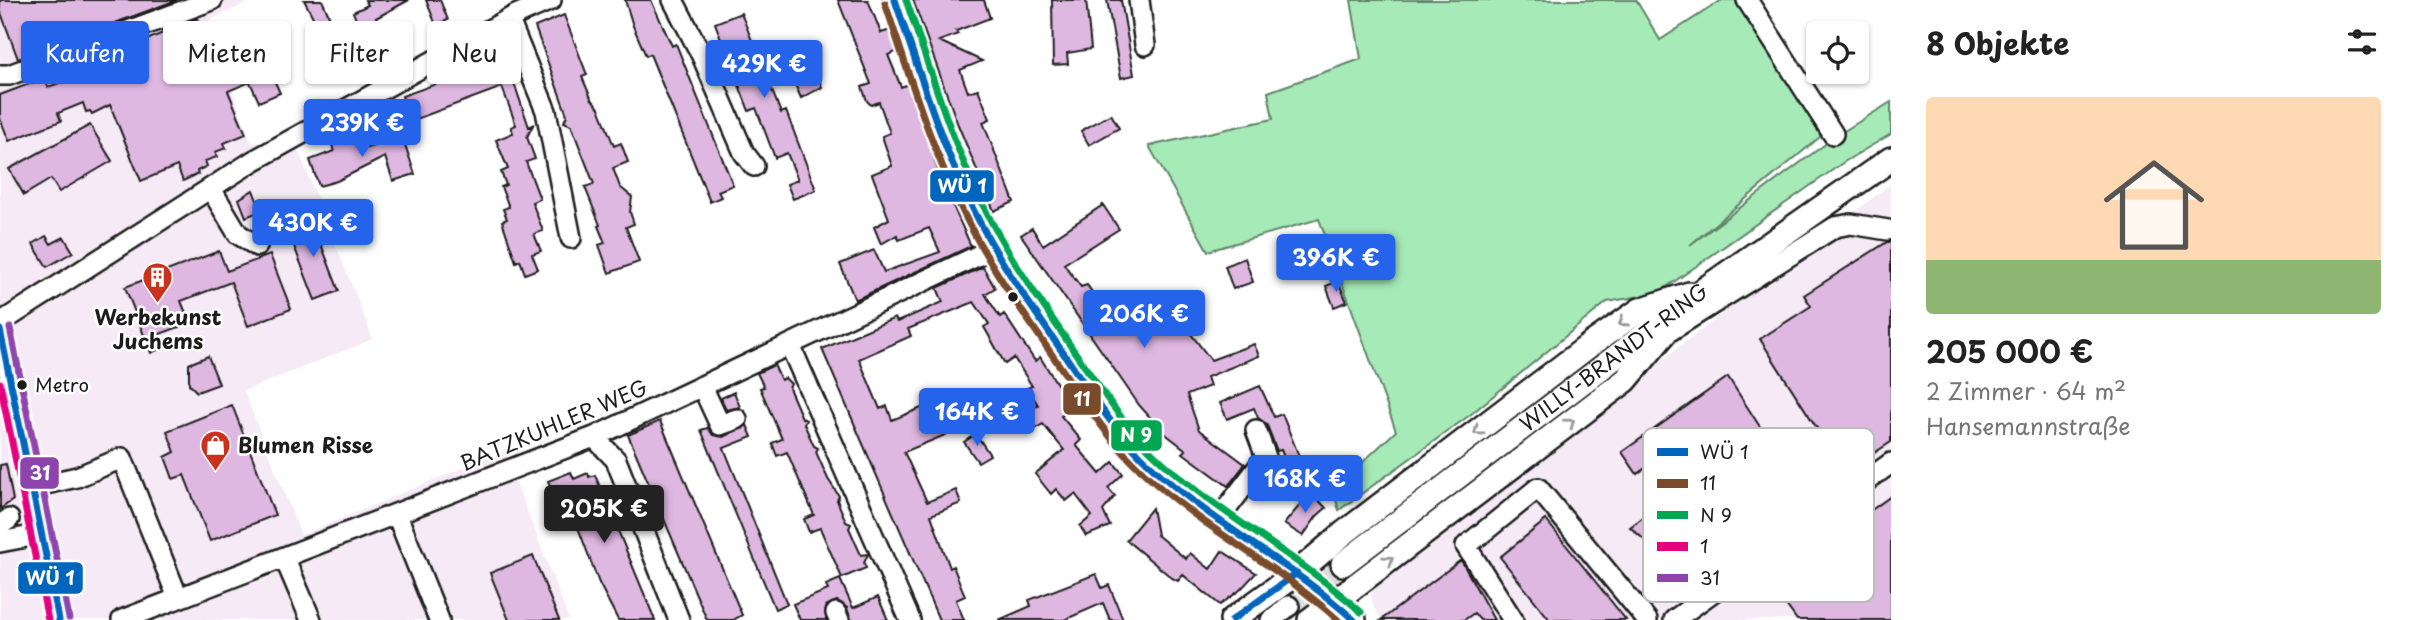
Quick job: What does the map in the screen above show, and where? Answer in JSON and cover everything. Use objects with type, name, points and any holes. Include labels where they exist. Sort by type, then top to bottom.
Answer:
[{"type":"main road","points":[[895,0],[952,159],[994,248],[1111,422],[1150,464],[1218,520],[1334,600],[1354,620]]},
{"type":"main road","name":"WILLY-BRANDT-RING","points":[[1343,564],[1697,296],[1891,159]]},
{"type":"main road","points":[[1310,620],[1626,380],[1697,296]]},
{"type":"main road","points":[[1232,620],[1640,310],[1697,296]]},
{"type":"street","points":[[0,75],[9,75],[212,0]]},
{"type":"street","points":[[0,323],[253,161],[512,12],[551,0]]},
{"type":"street","points":[[673,0],[702,56],[744,153],[754,166]]},
{"type":"street","points":[[1139,0],[1145,45]]},
{"type":"street","points":[[1747,0],[1833,134]]},
{"type":"street","points":[[512,12],[546,111],[570,238]]},
{"type":"street","points":[[211,189],[237,234],[257,246]]},
{"type":"street","points":[[1665,334],[1835,227],[1852,224],[1888,230]]},
{"type":"street","name":"BATZKUHLER WEG","points":[[122,620],[594,438],[994,248]]},
{"type":"street","points":[[0,330],[59,620]]},
{"type":"street","points":[[790,345],[910,620]]},
{"type":"street","points":[[702,386],[720,425],[737,419]]},
{"type":"street","points":[[1218,520],[1266,457],[1256,430]]},
{"type":"street","points":[[594,438],[616,460],[679,620]]},
{"type":"street","points":[[32,487],[77,477],[122,458],[178,598]]},
{"type":"street","points":[[1874,475],[1891,463]]},
{"type":"street","points":[[1513,620],[1466,546],[1538,488],[1647,620]]},
{"type":"street","points":[[397,515],[439,620]]},
{"type":"street","points":[[0,542],[42,534]]},
{"type":"street","points":[[285,559],[311,620]]},
{"type":"street","points":[[1674,620],[1699,602]]},
{"type":"street","points":[[1271,620],[1289,606]]},
{"type":"shaded area","points":[[0,0],[254,0],[208,21],[163,21],[163,84],[230,84],[251,142],[298,150],[373,339],[244,391],[301,535],[504,451],[569,620],[0,620]]},
{"type":"shaded area","points":[[1891,184],[1891,620],[1383,620],[1373,607],[1371,595],[1377,579]]},
{"type":"green space","points":[[1351,0],[1636,0],[1660,40],[1722,0],[1743,0],[1821,129],[1820,137],[1690,245],[1836,136],[1891,102],[1891,134],[1844,162],[1658,293],[1607,302],[1470,415],[1339,510],[1333,490],[1396,431],[1319,219],[1208,251],[1149,146],[1273,119],[1268,92],[1361,59]]},
{"type":"building","points":[[0,0],[177,0],[120,21],[21,21],[21,58],[18,59],[0,10]]},
{"type":"building","points":[[304,0],[322,0],[331,21],[315,21]]},
{"type":"building","points":[[365,0],[409,0],[376,18],[378,21],[357,21],[353,12],[368,5]]},
{"type":"building","points":[[426,0],[440,0],[448,20],[434,21]]},
{"type":"building","points":[[625,0],[651,0],[672,46],[676,44],[733,185],[718,191],[721,197],[710,202],[650,54],[646,56],[633,26]]},
{"type":"building","points":[[838,0],[868,0],[881,33],[891,30],[896,52],[888,55],[901,87],[908,84],[941,179],[971,246],[855,300],[840,264],[874,250],[884,272],[940,252],[929,228],[899,240],[897,235],[881,244],[874,227],[889,219],[872,174],[892,166],[882,136],[890,133],[879,102],[871,105],[867,101],[862,87],[871,84]]},
{"type":"building","points":[[913,0],[984,0],[990,18],[956,31],[958,34],[939,41],[982,61],[960,70],[968,92],[978,89],[990,119],[983,122],[1014,202],[994,211],[958,125]]},
{"type":"building","points":[[1052,0],[1086,0],[1091,49],[1067,53],[1068,64],[1053,65]]},
{"type":"building","points":[[1107,0],[1121,0],[1134,75],[1121,78]]},
{"type":"building","points":[[741,13],[781,113],[786,111],[816,190],[793,199],[787,184],[798,180],[787,153],[775,158],[756,108],[749,111],[715,23]]},
{"type":"building","points":[[564,15],[587,75],[582,77],[591,98],[599,108],[614,146],[621,143],[628,162],[613,168],[620,187],[632,197],[630,212],[634,224],[626,227],[639,262],[609,273],[599,245],[605,243],[598,226],[600,225],[585,187],[594,184],[571,125],[564,122],[567,115],[535,27]]},
{"type":"building","points":[[163,33],[163,84],[245,84],[228,91],[246,134],[224,143],[226,148],[215,152],[217,157],[205,161],[207,166],[197,171],[198,174],[183,181],[177,166],[141,181],[110,105],[92,114],[90,111],[86,112],[83,103],[58,113],[61,121],[9,141],[0,118],[0,95],[29,84],[47,84],[48,87],[57,84],[149,84],[149,39]]},
{"type":"building","points":[[803,67],[807,76],[816,72],[822,87],[801,98],[790,73]]},
{"type":"building","points":[[251,84],[276,84],[280,93],[259,102]]},
{"type":"building","points":[[436,84],[514,84],[529,127],[533,125],[527,137],[535,159],[526,162],[540,199],[532,202],[543,231],[534,234],[541,251],[532,254],[538,269],[525,274],[520,260],[516,262],[502,221],[507,219],[503,209],[509,207],[501,187],[506,185],[501,172],[508,169],[496,140],[513,133],[511,127],[516,125],[502,87],[411,121],[402,96]]},
{"type":"building","points":[[1111,114],[1119,128],[1089,145],[1081,131]]},
{"type":"building","points":[[90,125],[112,161],[59,192],[51,179],[24,195],[9,169]]},
{"type":"building","points":[[358,132],[367,148],[402,136],[415,174],[393,181],[385,157],[337,181],[319,186],[310,160],[334,151],[332,145]]},
{"type":"building","points":[[253,190],[261,211],[246,217],[239,199]]},
{"type":"building","points":[[1103,205],[1119,229],[1064,264],[1081,287],[1087,285],[1118,329],[1131,320],[1147,342],[1164,327],[1181,321],[1211,360],[1254,344],[1259,356],[1207,377],[1210,386],[1187,395],[1199,430],[1245,464],[1228,486],[1183,453],[1186,450],[1163,432],[1139,405],[1021,235],[1032,228],[1043,245]]},
{"type":"building","points":[[311,218],[339,291],[315,300],[287,228]]},
{"type":"building","points":[[46,236],[51,244],[64,237],[73,252],[47,267],[33,244]]},
{"type":"building","points":[[1891,242],[1891,442],[1874,453],[1874,428],[1817,428],[1760,339],[1811,306],[1804,295]]},
{"type":"building","points":[[219,251],[227,271],[270,255],[291,309],[248,326],[231,282],[181,301],[190,323],[157,335],[162,348],[151,353],[125,287]]},
{"type":"building","points":[[1245,258],[1253,282],[1233,289],[1225,266]]},
{"type":"building","points":[[983,267],[995,288],[985,294],[1000,317],[1004,314],[1035,361],[1040,357],[1073,409],[1061,416],[1081,440],[1076,445],[1100,474],[1113,462],[1123,474],[1108,488],[1115,496],[1103,511],[1110,526],[1086,536],[1080,526],[1092,516],[1075,494],[1066,501],[1056,489],[1051,494],[1035,474],[1064,450],[1043,424],[1028,433],[1019,418],[1038,405],[1027,388],[1032,386],[1014,358],[1005,364],[984,327],[989,324],[974,302],[908,329],[911,336],[859,359],[880,409],[887,406],[892,420],[936,402],[950,433],[904,452],[927,502],[956,490],[961,503],[931,515],[950,568],[953,566],[965,596],[956,600],[964,620],[939,620],[822,349],[895,318],[897,322],[943,302],[937,288]]},
{"type":"building","points":[[1338,281],[1347,302],[1334,307],[1326,286]]},
{"type":"building","points":[[208,356],[219,384],[197,392],[189,384],[189,364]]},
{"type":"building","points":[[774,365],[781,380],[785,378],[791,384],[789,388],[802,418],[806,420],[804,424],[814,446],[818,448],[816,452],[828,479],[839,496],[837,500],[846,522],[851,524],[849,528],[861,555],[868,554],[864,563],[866,568],[842,578],[820,528],[809,532],[804,519],[814,515],[787,452],[777,456],[772,443],[782,439],[760,388],[764,387],[757,373]]},
{"type":"building","points":[[1728,377],[1761,428],[1656,428]]},
{"type":"building","points":[[1260,386],[1274,417],[1282,414],[1303,466],[1289,469],[1281,450],[1277,451],[1267,425],[1258,418],[1254,408],[1227,419],[1220,403]]},
{"type":"building","points":[[734,392],[740,407],[726,410],[721,398]]},
{"type":"building","name":"Blumen Risse","points":[[232,405],[275,515],[210,541],[184,475],[173,479],[165,457],[175,452],[167,431]]},
{"type":"building","points":[[660,421],[742,615],[733,620],[707,620],[628,435]]},
{"type":"building","points":[[747,425],[752,437],[724,448],[787,604],[775,609],[701,430],[708,428],[713,435],[723,437]]},
{"type":"building","points":[[976,434],[990,455],[978,462],[964,442]]},
{"type":"building","points":[[1643,437],[1643,470],[1637,474],[1622,452]]},
{"type":"building","points":[[6,464],[13,500],[0,509],[0,465]]},
{"type":"building","points":[[571,472],[574,479],[588,473],[589,477],[595,475],[655,620],[618,620],[599,583],[568,501],[558,505],[548,481]]},
{"type":"building","points":[[1311,492],[1326,508],[1303,536],[1284,524]]},
{"type":"building","points":[[1891,496],[1891,620],[1797,620],[1784,602],[1874,602],[1874,508]]},
{"type":"building","points":[[1152,508],[1157,535],[1186,559],[1190,553],[1210,569],[1222,551],[1256,573],[1220,605],[1183,575],[1178,581],[1172,578],[1126,540]]},
{"type":"building","points":[[1643,517],[1643,539],[1630,527]]},
{"type":"building","points":[[1546,520],[1626,620],[1550,620],[1500,557]]},
{"type":"building","points":[[533,556],[559,620],[509,620],[490,573]]},
{"type":"building","points":[[1461,560],[1494,620],[1480,620],[1474,613],[1464,620],[1381,620]]},
{"type":"building","points":[[1096,574],[1102,588],[1109,585],[1123,620],[1110,620],[1103,603],[1064,620],[999,620],[1031,606],[1029,600]]},
{"type":"building","points":[[840,579],[853,608],[878,597],[888,620],[851,620],[847,608],[837,601],[826,606],[826,620],[800,620],[793,604],[828,590],[826,585]]},
{"type":"tunnel","points":[[1289,606],[1343,564]]},
{"type":"transit line","points":[[895,0],[940,132],[973,209],[1017,285],[1106,414],[1139,454],[1175,487],[1330,599],[1354,620]]},
{"type":"transit line","points":[[906,0],[950,128],[992,223],[1025,279],[1114,407],[1147,447],[1183,480],[1312,572],[1361,612]]},
{"type":"transit line","name":"11","points":[[885,3],[930,135],[973,232],[1008,290],[1098,422],[1132,461],[1167,493],[1291,582],[1338,620]]},
{"type":"transit line","name":"31","points":[[10,328],[69,618]]},
{"type":"transit line","points":[[0,330],[59,620]]},
{"type":"transit line","name":"1","points":[[0,383],[48,620]]},
{"type":"transit line","points":[[1232,620],[1297,573]]},
{"type":"place","name":"Werbekunst Juchems","points":[[158,305]]},
{"type":"place","name":"Metro","points":[[22,385]]},
{"type":"place","name":"Blumen Risse","points":[[215,473]]}]
